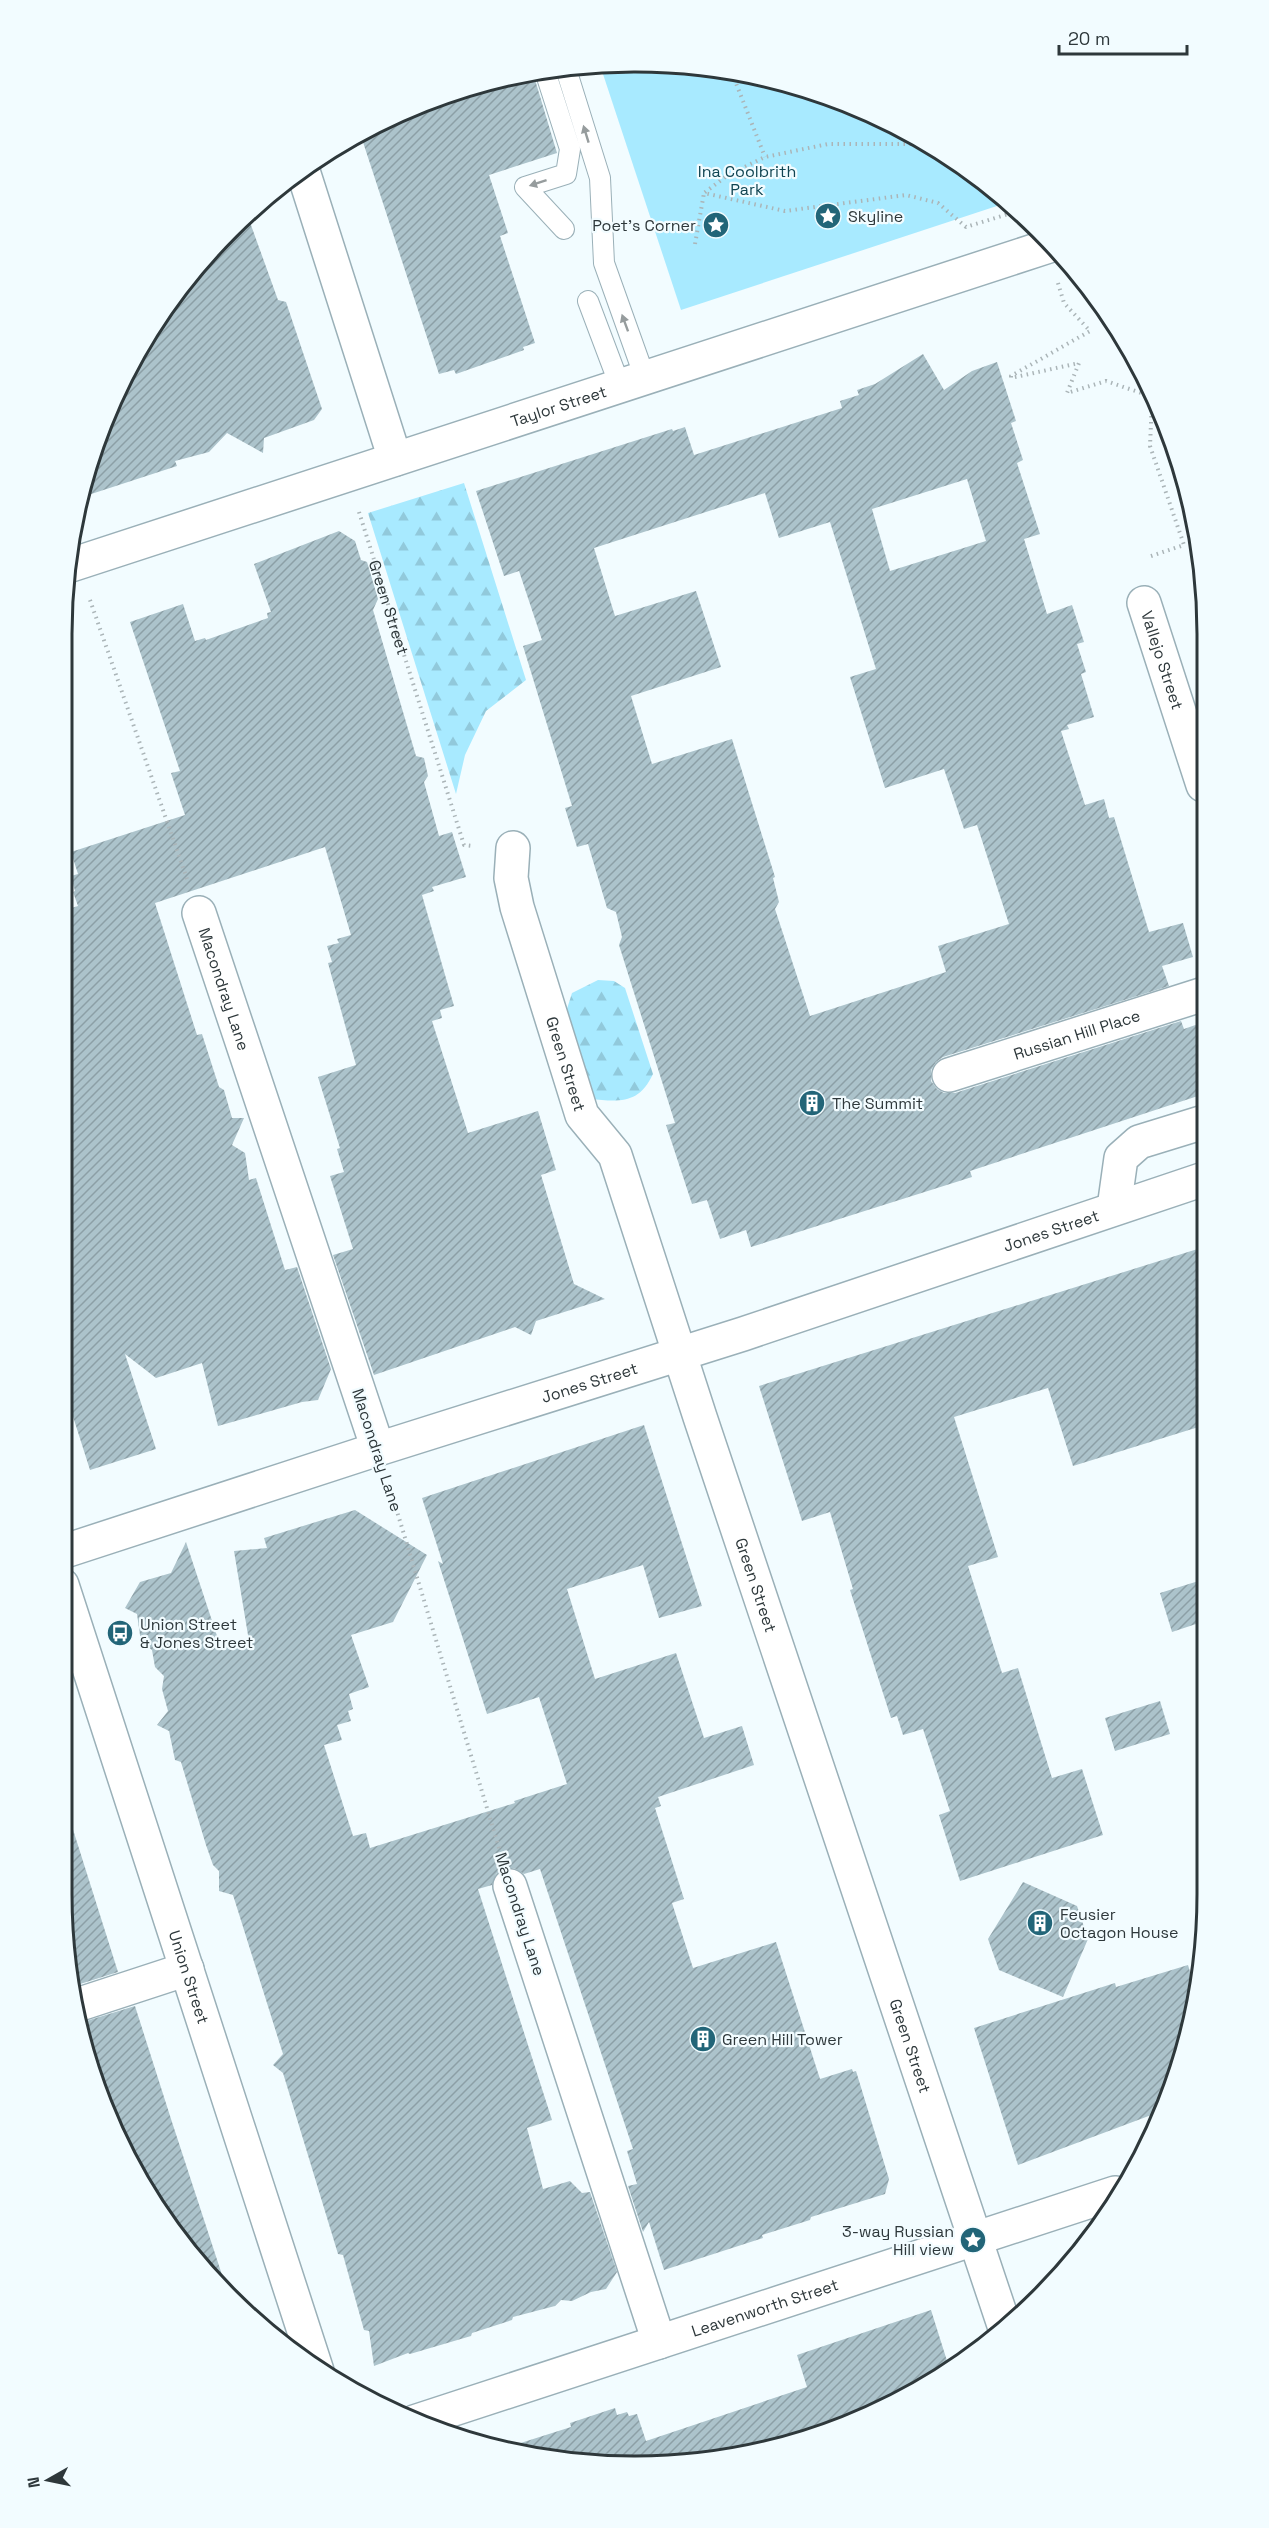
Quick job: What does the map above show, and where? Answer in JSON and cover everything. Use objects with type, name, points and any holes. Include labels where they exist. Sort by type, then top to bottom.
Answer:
[{"type":"street","points":[[305,179],[395,459]]},
{"type":"street","name":"Taylor Street","points":[[77,564],[1042,248]]},
{"type":"street","name":"Vallejo Street","points":[[1144,603],[1197,766]]},
{"type":"street","name":"Green Street","points":[[513,848],[511,878],[517,908],[582,1115],[615,1155],[1002,2319]]},
{"type":"street","name":"Macondray Lane","points":[[199,914],[378,1449]]},
{"type":"street","name":"Russian Hill Place","points":[[950,1075],[1197,995]]},
{"type":"street","name":"Jones Street","points":[[1114,1208],[1121,1158],[1139,1142],[1197,1124]]},
{"type":"street","name":"Jones Street","points":[[72,1548],[680,1355],[1197,1181]]},
{"type":"street","name":"Union Street","points":[[72,1616],[311,2354]]},
{"type":"street","name":"Macondray Lane","points":[[510,1886],[659,2342]]},
{"type":"street","points":[[83,2003],[187,1969]]},
{"type":"street","name":"Leavenworth Street","points":[[430,2417],[1109,2195]]},
{"type":"lane","points":[[568,76],[600,178],[604,263],[632,382]]},
{"type":"lane","points":[[548,79],[570,149],[566,174],[525,188],[564,229]]},
{"type":"lane","points":[[588,301],[632,382]]},
{"type":"path","points":[[735,82],[765,157]]},
{"type":"path","points":[[695,244],[704,193],[728,175],[765,157],[828,144],[910,144]]},
{"type":"path","points":[[704,193],[785,211],[906,195],[938,203],[966,227],[1007,214]]},
{"type":"path","points":[[1064,303],[1089,331],[1011,375],[1011,378],[1079,363],[1067,393],[1106,381],[1143,395]]},
{"type":"path","points":[[1151,412],[1150,446],[1184,545],[1151,556]]},
{"type":"path","name":"Green Street","points":[[358,508],[464,845]]},
{"type":"path","name":"Macondray Lane","points":[[76,573],[199,914]]},
{"type":"path","name":"Macondray Lane","points":[[378,1449],[510,1886]]},
{"type":"green space","name":"Ina Coolbrith Park","points":[[603,73],[671,73],[708,77],[780,91],[815,102],[850,115],[916,147],[977,188],[998,206],[681,310]]},
{"type":"green space","points":[[464,483],[526,680],[486,711],[465,755],[456,794],[368,513]]},
{"type":"green space","points":[[598,980],[614,981],[625,988],[653,1074],[641,1091],[628,1099],[611,1101],[590,1099],[566,1012],[572,993]]},
{"type":"building","points":[[535,81],[557,153],[489,175],[508,233],[500,236],[535,343],[523,347],[524,350],[456,374],[454,370],[439,374],[363,142],[419,115],[454,102],[489,91]]},
{"type":"building","points":[[251,224],[278,300],[286,302],[322,409],[314,420],[264,438],[263,453],[227,433],[209,452],[175,461],[177,466],[90,494],[115,419],[147,353],[188,292]]},
{"type":"building","points":[[923,354],[944,390],[972,371],[997,362],[1016,421],[1011,423],[1023,460],[1017,463],[1040,534],[1024,539],[1047,614],[1072,605],[1084,642],[1077,644],[1086,672],[1081,674],[1094,717],[1067,725],[1069,729],[1061,731],[1085,805],[1104,799],[1109,818],[1114,817],[1149,932],[1183,923],[1193,957],[1162,966],[1169,986],[943,1057],[931,1070],[931,1081],[937,1089],[944,1093],[955,1093],[1181,1021],[1184,1029],[1197,1024],[1197,1096],[970,1171],[972,1177],[751,1247],[746,1230],[720,1239],[707,1200],[692,1204],[666,1125],[675,1123],[619,945],[622,937],[616,912],[607,908],[588,844],[577,847],[565,808],[572,806],[523,646],[542,640],[519,571],[504,576],[476,491],[672,429],[673,431],[685,427],[694,455],[842,408],[840,401],[859,395],[857,390],[875,384]],"holes":[[[967,479],[986,541],[890,571],[872,509]],[[765,493],[779,538],[830,522],[876,669],[850,677],[885,788],[944,769],[964,829],[977,825],[1009,924],[938,946],[946,972],[810,1016],[775,909],[779,902],[773,878],[775,877],[732,739],[652,764],[631,696],[721,667],[696,591],[615,616],[594,548]]]},
{"type":"building","points":[[339,531],[355,541],[361,560],[367,562],[378,599],[373,610],[416,756],[424,758],[428,776],[424,782],[439,836],[452,832],[466,877],[432,887],[434,891],[422,895],[454,1006],[440,1010],[442,1018],[432,1021],[468,1133],[538,1111],[556,1170],[541,1175],[574,1284],[605,1299],[536,1321],[531,1335],[515,1327],[374,1375],[333,1255],[353,1249],[330,1176],[344,1172],[337,1149],[340,1148],[318,1077],[356,1065],[328,963],[332,962],[327,946],[339,943],[337,939],[351,935],[325,847],[155,903],[197,1035],[202,1034],[219,1087],[224,1090],[232,1118],[244,1118],[232,1145],[245,1153],[249,1180],[256,1178],[285,1270],[297,1267],[331,1369],[318,1400],[302,1402],[218,1426],[202,1363],[156,1378],[125,1354],[156,1449],[90,1470],[72,1413],[72,908],[78,906],[73,892],[75,891],[72,876],[78,874],[72,852],[185,815],[171,773],[180,771],[130,622],[183,604],[195,641],[205,638],[206,640],[268,618],[267,613],[271,612],[254,564]]},
{"type":"building","points":[[1197,1249],[1197,1427],[1073,1466],[1048,1388],[954,1417],[998,1557],[968,1566],[1002,1673],[1018,1668],[1052,1778],[1082,1769],[1103,1835],[960,1881],[939,1815],[950,1811],[923,1729],[903,1735],[897,1716],[891,1718],[850,1590],[853,1589],[830,1512],[802,1521],[759,1386]]},
{"type":"building","points":[[644,1425],[702,1606],[659,1618],[643,1565],[567,1589],[595,1679],[676,1653],[704,1738],[742,1726],[754,1765],[658,1797],[661,1806],[655,1808],[684,1899],[672,1903],[693,1968],[776,1942],[820,2079],[852,2069],[853,2072],[856,2071],[889,2179],[885,2194],[811,2217],[810,2220],[762,2235],[763,2238],[664,2270],[649,2222],[643,2232],[628,2186],[637,2184],[627,2151],[633,2149],[540,1869],[524,1874],[514,1868],[504,1868],[496,1874],[492,1885],[478,1889],[552,2120],[527,2128],[543,2189],[570,2181],[582,2193],[590,2192],[617,2272],[606,2289],[591,2292],[572,2301],[561,2300],[555,2306],[513,2317],[512,2320],[472,2333],[471,2336],[408,2353],[374,2366],[369,2331],[364,2330],[343,2255],[338,2254],[283,2073],[273,2065],[283,2054],[233,1895],[219,1891],[219,1871],[213,1865],[206,1845],[181,1762],[175,1760],[169,1731],[157,1725],[168,1711],[162,1689],[164,1676],[155,1667],[152,1650],[141,1642],[137,1614],[125,1608],[140,1582],[171,1573],[186,1542],[221,1648],[249,1641],[234,1551],[267,1548],[264,1538],[355,1510],[427,1555],[393,1622],[351,1635],[369,1687],[349,1694],[353,1709],[348,1711],[351,1721],[337,1725],[342,1740],[324,1745],[353,1836],[366,1833],[370,1848],[515,1803],[514,1801],[567,1784],[539,1697],[487,1714],[438,1561],[443,1564],[422,1498]]},
{"type":"building","points":[[1197,1581],[1197,1624],[1172,1632],[1160,1593]]},
{"type":"building","points":[[1160,1701],[1170,1734],[1115,1751],[1105,1718]]},
{"type":"building","points":[[72,1826],[118,1972],[80,1984],[73,1930]]},
{"type":"building","name":"Feusier Octagon House","points":[[1023,1882],[1077,1906],[1088,1939],[1063,1997],[999,1970],[988,1939]]},
{"type":"building","points":[[1188,1965],[1191,1974],[1178,2039],[1151,2115],[1018,2165],[974,2028],[1115,1983],[1116,1987]]},
{"type":"building","points":[[135,2006],[222,2275],[188,2236],[147,2175],[115,2109],[87,2021]]},
{"type":"building","points":[[931,2310],[947,2361],[916,2381],[850,2413],[780,2437],[744,2445],[671,2455],[634,2456],[598,2455],[519,2444],[571,2427],[570,2423],[615,2408],[617,2415],[627,2412],[629,2416],[637,2414],[646,2441],[807,2387],[797,2355]]},
{"type":"place","name":"Skyline","points":[[828,216]]},
{"type":"place","name":"Poet's Corner","points":[[716,225]]},
{"type":"place","name":"The Summit","points":[[812,1103]]},
{"type":"place","name":"Union Street & Jones Street","points":[[120,1633]]},
{"type":"place","name":"Feusier Octagon House","points":[[1040,1923]]},
{"type":"place","name":"Green Hill Tower","points":[[703,2039]]},
{"type":"place","name":"3-way Russian Hill view","points":[[973,2240]]}]
